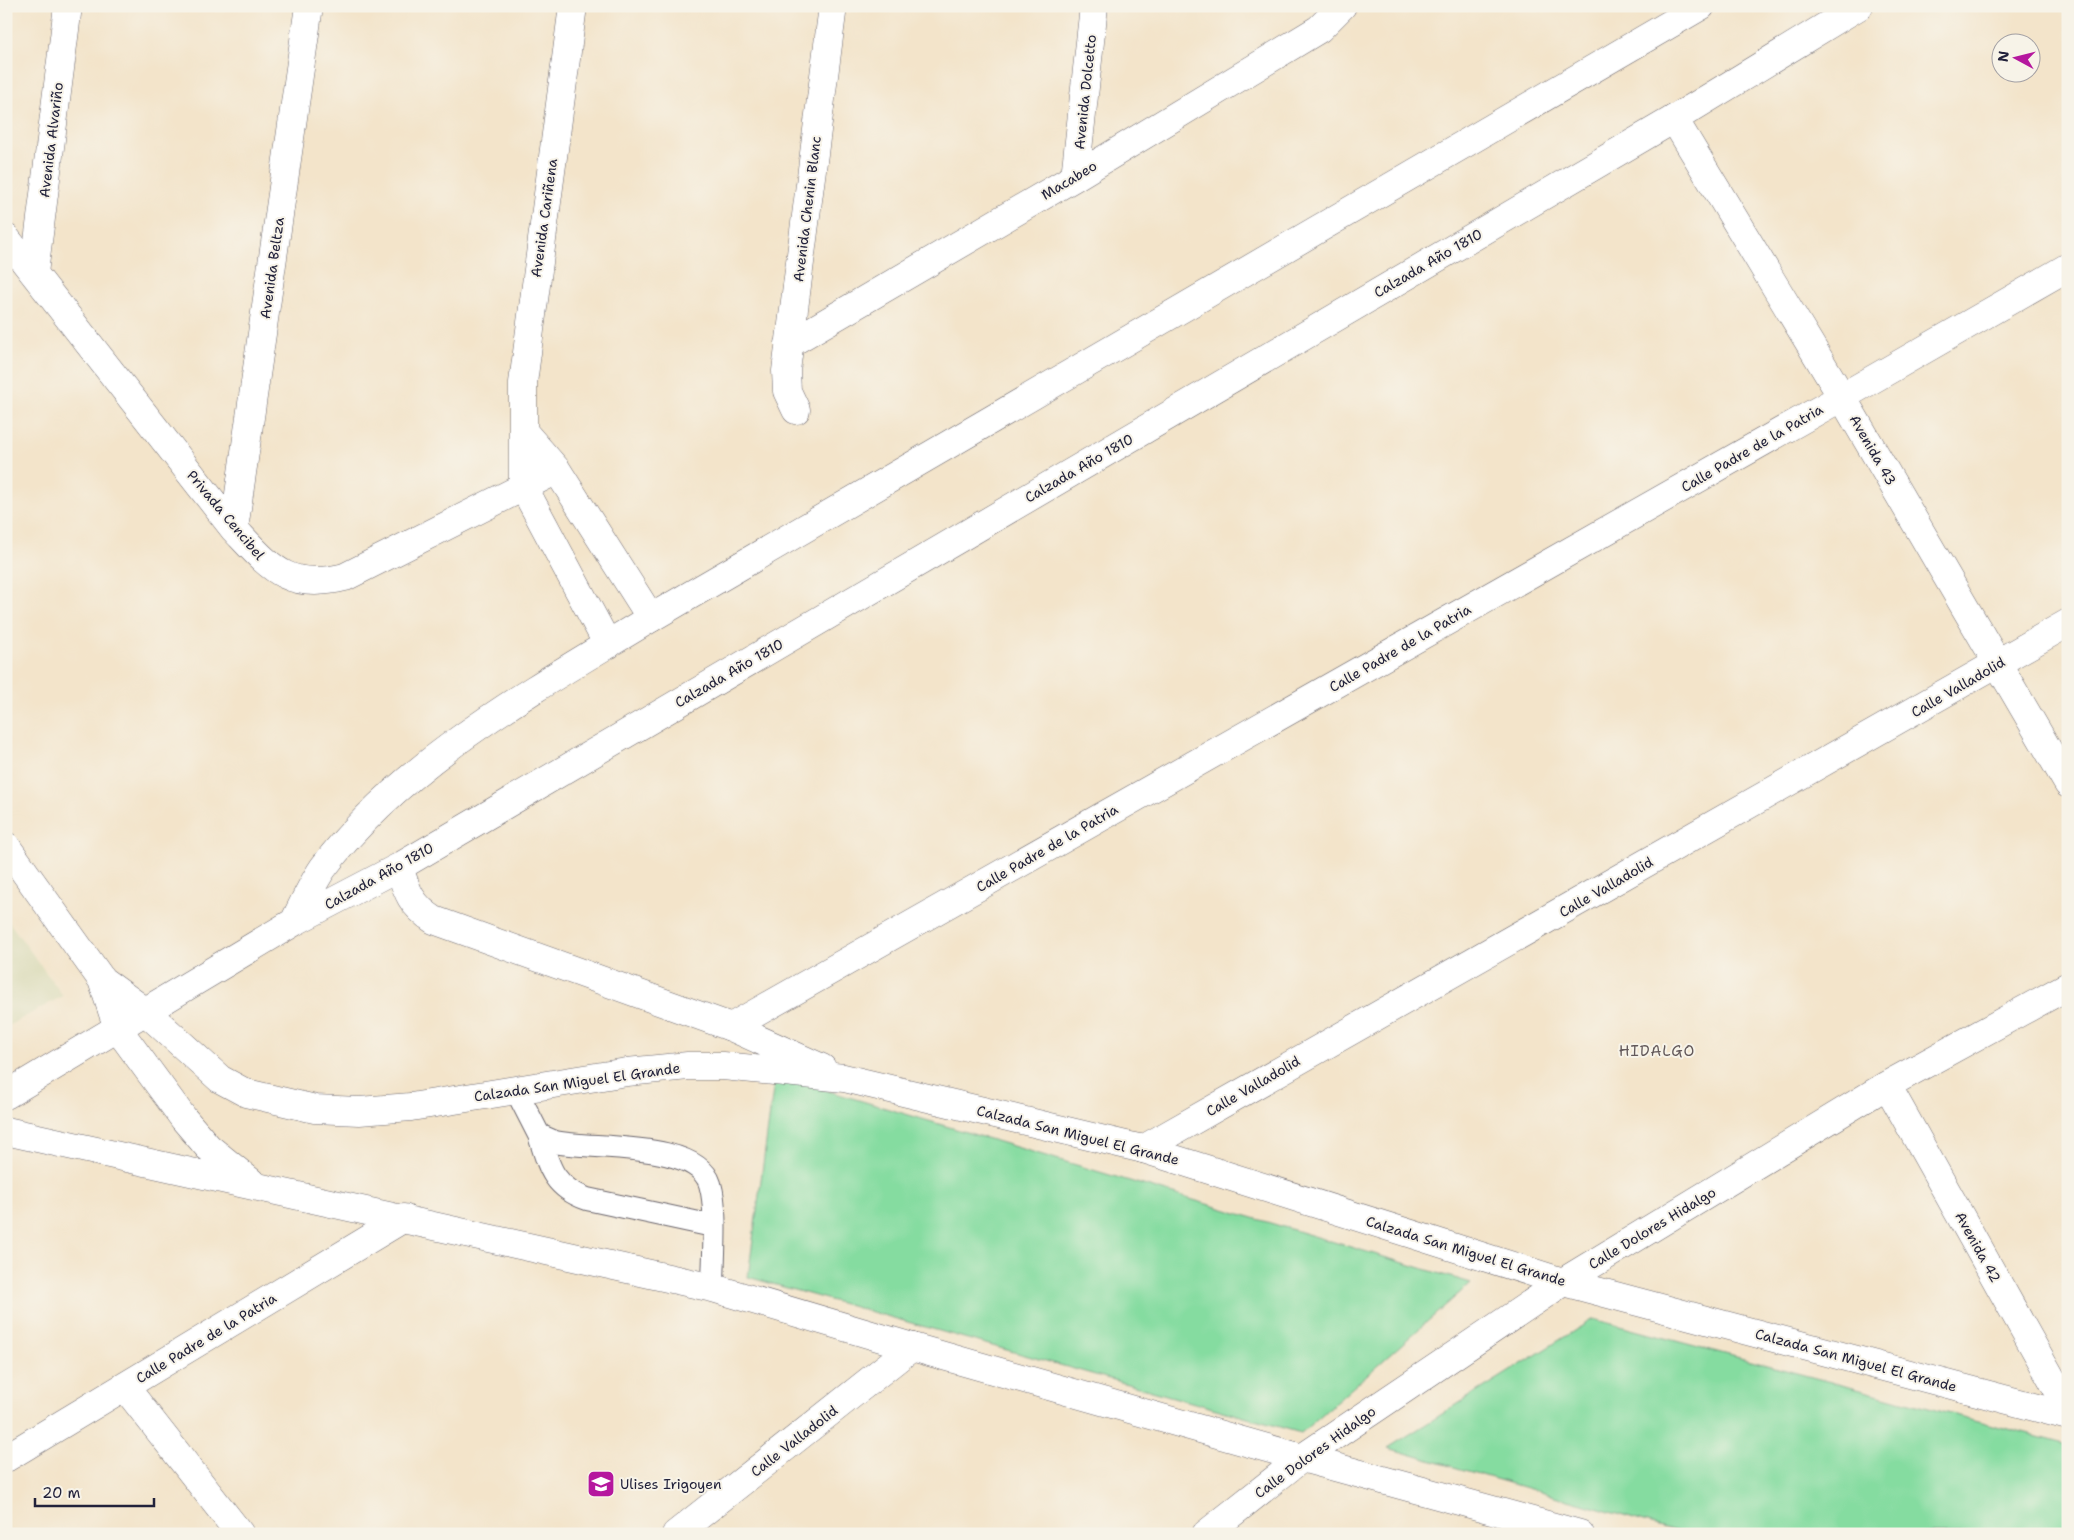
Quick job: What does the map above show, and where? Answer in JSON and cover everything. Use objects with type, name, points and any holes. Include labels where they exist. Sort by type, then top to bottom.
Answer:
[{"type":"street","name":"Avenida Alvariño","points":[[34,273],[68,6]]},
{"type":"street","name":"Avenida Beltza","points":[[234,529],[309,6]]},
{"type":"street","name":"Avenida Cariñena","points":[[573,6],[524,383],[523,486],[608,645]]},
{"type":"street","name":"Avenida Chenin Blanc","points":[[796,410],[787,391],[786,370],[833,6]]},
{"type":"street","name":"Avenida Dolcetto","points":[[1075,177],[1094,6]]},
{"type":"street","name":"Macabeo","points":[[790,344],[1075,177],[1319,28],[1342,6]]},
{"type":"street","name":"Calzada Año 1810","points":[[294,922],[322,870],[352,834],[390,794],[480,726],[651,618],[1701,6]]},
{"type":"street","name":"Calzada Año 1810","points":[[6,1095],[294,922],[399,867],[1674,119],[1859,6]]},
{"type":"street","name":"Avenida 43","points":[[1674,119],[1842,397],[1996,665],[2068,784]]},
{"type":"street","name":"Privada Cencibel","points":[[6,238],[234,529],[271,568],[290,577],[307,581],[327,581],[345,576],[557,470]]},
{"type":"street","name":"Calle Padre de la Patria","points":[[731,1027],[2068,267]]},
{"type":"street","points":[[523,431],[557,470],[651,618]]},
{"type":"street","name":"Calle Valladolid","points":[[1143,1149],[2068,623]]},
{"type":"street","name":"Calzada San Miguel El Grande","points":[[6,846],[102,980],[118,1029],[178,1112],[208,1147],[256,1186],[713,1288],[912,1347],[1302,1458],[1580,1534]]},
{"type":"street","points":[[399,867],[408,895],[419,910],[434,920],[731,1027],[844,1078]]},
{"type":"street","name":"Calzada San Miguel El Grande","points":[[102,980],[146,1012],[220,1079],[246,1093],[278,1102],[315,1109],[359,1111],[412,1107],[627,1072],[688,1066],[723,1066],[844,1078],[1143,1149],[1563,1282],[2068,1416]]},
{"type":"street","name":"Calle Dolores Hidalgo","points":[[1206,1534],[1302,1458],[1563,1282],[1887,1086],[2068,986]]},
{"type":"street","name":"Avenida 42","points":[[1887,1086],[2068,1408]]},
{"type":"street","points":[[6,1131],[256,1186]]},
{"type":"street","name":"Calle Padre de la Patria","points":[[6,1458],[404,1218]]},
{"type":"street","name":"Calle Valladolid","points":[[676,1534],[912,1347]]},
{"type":"street","points":[[125,1387],[240,1534]]},
{"type":"lane","points":[[516,1090],[539,1135],[558,1181],[570,1193],[587,1199],[713,1226]]},
{"type":"lane","points":[[539,1135],[554,1142],[571,1146],[664,1152],[684,1158],[702,1168],[710,1184],[713,1226],[713,1288]]},
{"type":"shaded area","points":[[6,918],[63,996],[6,1027]]},
{"type":"green space","points":[[775,1075],[1471,1283],[1301,1433],[748,1277]]},
{"type":"green space","points":[[1593,1319],[2068,1445],[2068,1534],[1686,1534],[1388,1448]]},
{"type":"place","name":"Ulises Irigoyen","points":[[601,1484]]},
{"type":"district","name":"HIDALGO","points":[[1657,1051]]}]
